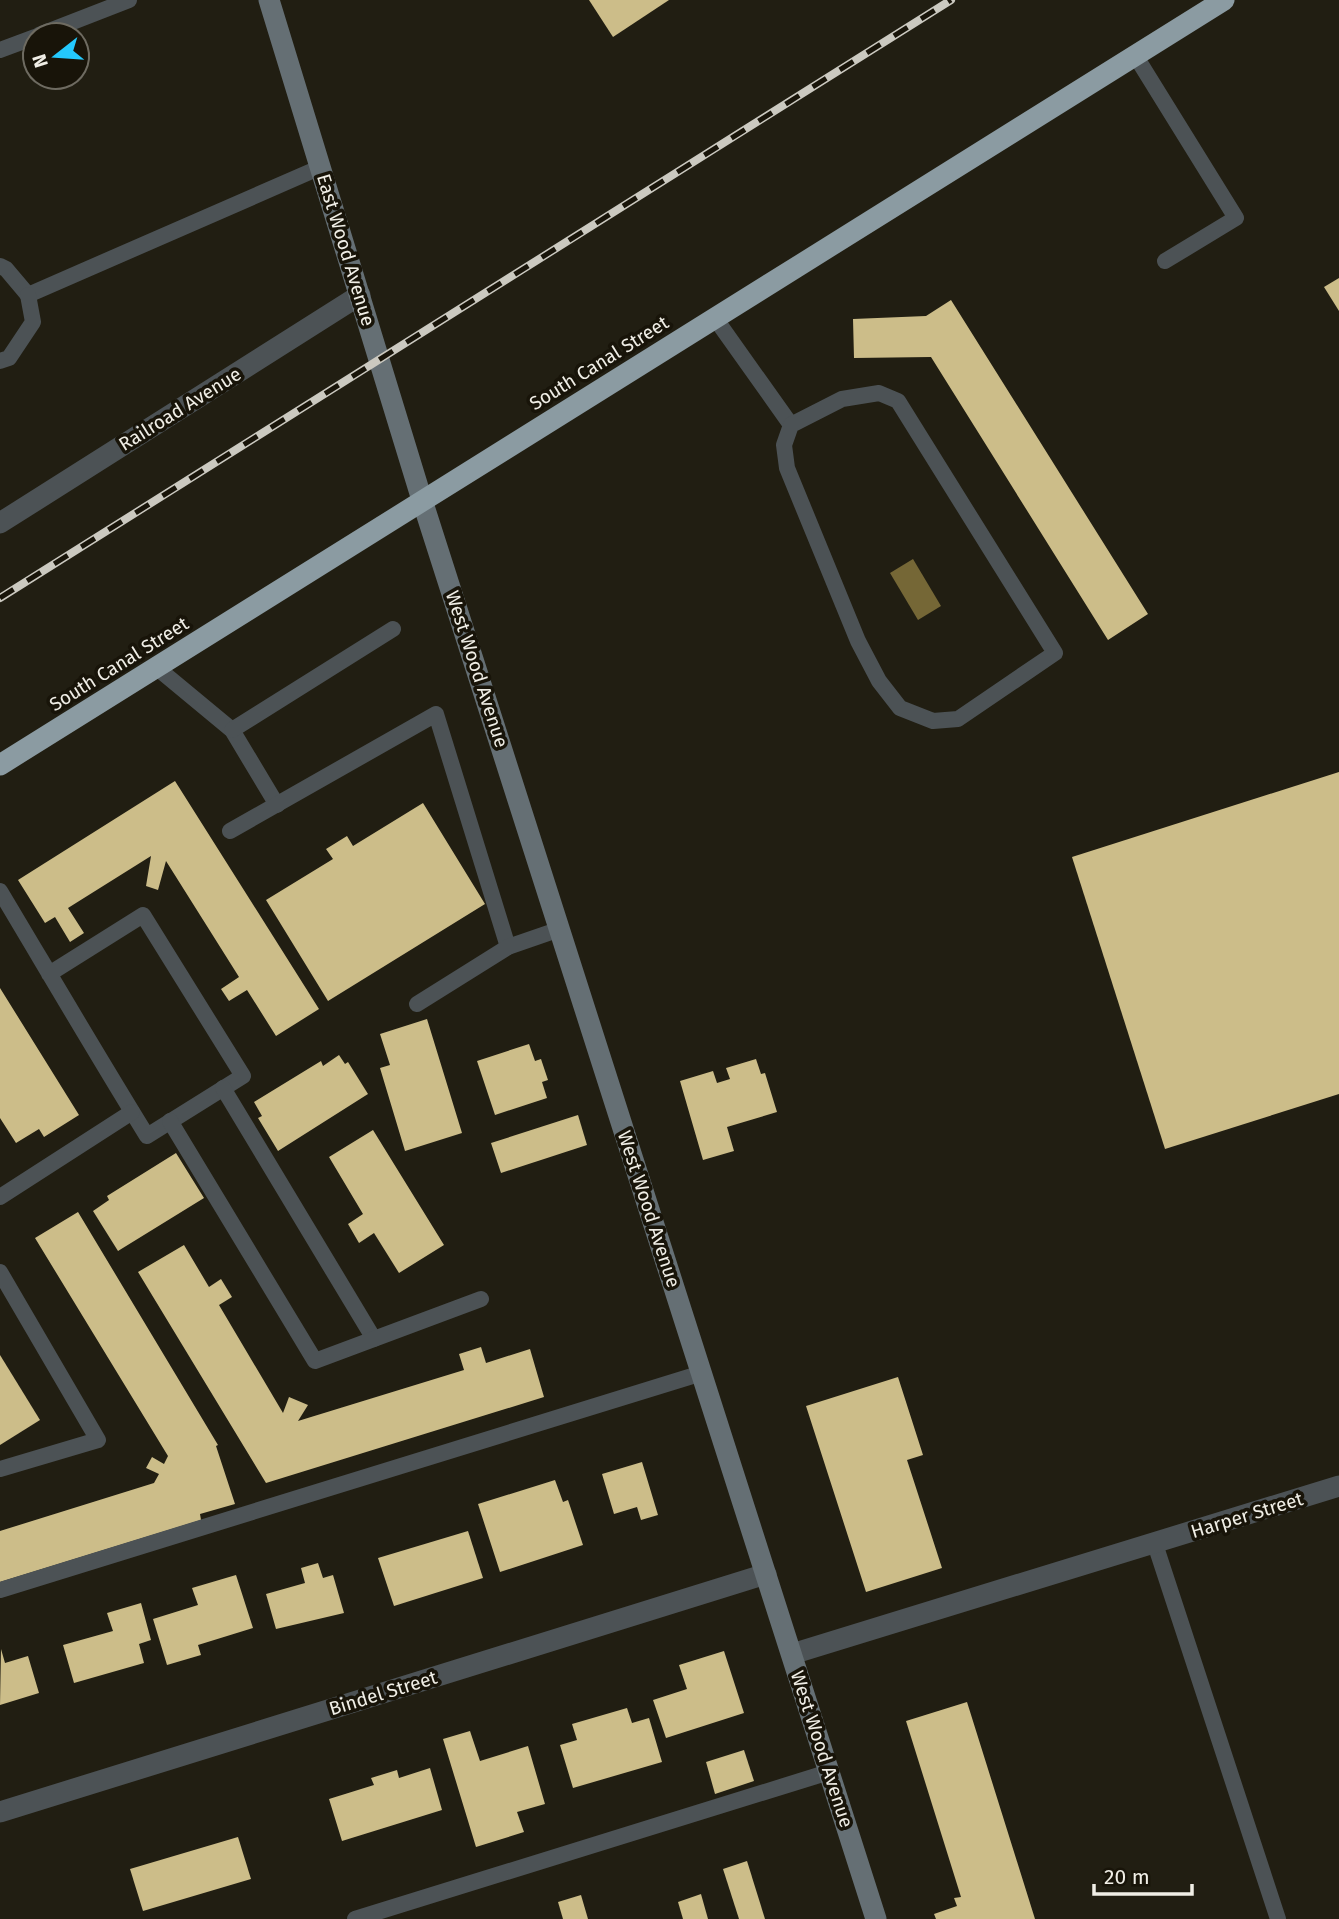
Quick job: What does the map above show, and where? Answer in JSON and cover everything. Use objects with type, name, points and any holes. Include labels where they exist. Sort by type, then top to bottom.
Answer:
[{"type":"highway","name":"South Canal Street","points":[[0,765],[1224,0]]},
{"type":"street","name":"East Wood Avenue","points":[[269,0],[422,500]]},
{"type":"street","name":"Railroad Avenue","points":[[0,523],[360,295]]},
{"type":"street","name":"West Wood Avenue","points":[[422,500],[876,1919]]},
{"type":"street","name":"Harper Street","points":[[792,1654],[1339,1486]]},
{"type":"street","name":"Bindel Street","points":[[0,1812],[766,1574]]},
{"type":"lane","points":[[75,21],[129,0]]},
{"type":"lane","points":[[0,50],[21,42]]},
{"type":"lane","points":[[1135,55],[1236,218],[1165,261]]},
{"type":"lane","points":[[28,295],[321,167]]},
{"type":"lane","points":[[0,266],[6,269],[28,295],[33,322],[9,358],[0,361]]},
{"type":"lane","points":[[715,318],[791,425]]},
{"type":"lane","points":[[879,393],[898,401],[1055,653],[958,719],[933,721],[900,708],[879,681],[858,640],[787,468],[784,445],[791,425],[842,399],[879,393]]},
{"type":"lane","points":[[232,730],[393,629]]},
{"type":"lane","points":[[156,667],[232,730],[277,805]]},
{"type":"lane","points":[[230,831],[436,714],[508,947]]},
{"type":"lane","points":[[0,891],[49,974],[146,1136],[243,1076],[143,915],[49,974]]},
{"type":"lane","points":[[417,1004],[508,947],[560,929]]},
{"type":"lane","points":[[223,1088],[374,1339]]},
{"type":"lane","points":[[0,1197],[132,1112]]},
{"type":"lane","points":[[170,1121],[315,1360],[481,1299]]},
{"type":"lane","points":[[0,1272],[97,1440],[0,1469]]},
{"type":"lane","points":[[0,1590],[702,1373]]},
{"type":"lane","points":[[1155,1544],[1279,1919]]},
{"type":"lane","points":[[355,1919],[829,1772]]},
{"type":"shaded area","points":[[913,559],[941,606],[918,620],[890,573]]},
{"type":"building","points":[[589,0],[669,0],[613,37]]},
{"type":"building","points":[[1339,278],[1339,311],[1324,287]]},
{"type":"building","points":[[951,300],[1148,614],[1108,640],[931,357],[854,358],[853,319],[926,316]]},
{"type":"building","points":[[1339,772],[1339,1094],[1165,1149],[1072,857]]},
{"type":"building","points":[[175,781],[319,1009],[276,1036],[247,990],[229,1001],[221,989],[239,977],[166,861],[158,890],[146,886],[151,856],[68,908],[84,933],[70,942],[55,917],[45,923],[18,880]]},
{"type":"building","points":[[423,803],[485,904],[328,1001],[266,900],[333,859],[326,849],[347,836],[353,846]]},
{"type":"building","points":[[0,988],[79,1115],[44,1137],[39,1129],[16,1143],[0,1118]]},
{"type":"building","points":[[427,1019],[462,1133],[405,1151],[380,1068],[390,1065],[380,1034]]},
{"type":"building","points":[[529,1044],[535,1061],[541,1059],[548,1080],[542,1082],[547,1098],[495,1115],[477,1061]]},
{"type":"building","points":[[339,1055],[345,1064],[348,1062],[368,1094],[278,1151],[258,1118],[262,1116],[254,1102],[321,1061],[323,1066]]},
{"type":"building","points":[[756,1059],[761,1074],[765,1073],[777,1112],[727,1127],[734,1151],[703,1160],[680,1081],[713,1071],[717,1083],[730,1079],[726,1068]]},
{"type":"building","points":[[578,1115],[587,1145],[501,1173],[491,1143]]},
{"type":"building","points":[[373,1130],[444,1245],[399,1273],[374,1233],[359,1243],[348,1224],[363,1214],[329,1157]]},
{"type":"building","points":[[176,1153],[204,1198],[118,1251],[93,1211],[109,1200],[107,1196]]},
{"type":"building","points":[[78,1212],[218,1445],[216,1446],[235,1504],[200,1514],[201,1520],[0,1582],[0,1531],[154,1483],[159,1474],[146,1468],[152,1457],[164,1464],[168,1456],[35,1238]]},
{"type":"building","points":[[184,1245],[209,1287],[221,1279],[232,1297],[219,1305],[283,1413],[289,1397],[308,1405],[298,1421],[464,1370],[459,1354],[481,1347],[486,1363],[530,1349],[544,1397],[266,1483],[138,1272]]},
{"type":"building","points":[[0,1355],[40,1420],[0,1445]]},
{"type":"building","points":[[898,1377],[923,1455],[907,1460],[942,1568],[866,1592],[806,1406]]},
{"type":"building","points":[[642,1462],[658,1515],[641,1520],[637,1507],[614,1514],[602,1474]]},
{"type":"building","points":[[555,1480],[563,1502],[568,1500],[583,1545],[500,1572],[478,1504]]},
{"type":"building","points":[[468,1531],[483,1578],[394,1606],[378,1558]]},
{"type":"building","points":[[318,1563],[323,1578],[333,1575],[344,1613],[276,1629],[266,1594],[305,1583],[301,1568]]},
{"type":"building","points":[[236,1575],[253,1628],[198,1645],[201,1655],[167,1665],[153,1619],[198,1605],[192,1588]]},
{"type":"building","points":[[141,1603],[151,1640],[139,1644],[144,1663],[74,1683],[63,1645],[113,1631],[107,1613]]},
{"type":"building","points":[[1,1649],[5,1663],[28,1656],[39,1693],[0,1705]]},
{"type":"building","points":[[724,1651],[744,1713],[666,1738],[653,1700],[687,1689],[679,1665]]},
{"type":"building","points":[[967,1702],[1035,1919],[936,1919],[934,1914],[957,1906],[954,1898],[961,1897],[906,1721]]},
{"type":"building","points":[[627,1708],[632,1723],[649,1718],[662,1762],[573,1788],[560,1745],[577,1740],[572,1724]]},
{"type":"building","points":[[470,1731],[480,1761],[528,1746],[545,1804],[517,1812],[524,1832],[476,1847],[443,1739]]},
{"type":"building","points":[[744,1750],[754,1781],[715,1794],[706,1762]]},
{"type":"building","points":[[430,1768],[442,1810],[342,1841],[329,1799],[374,1785],[371,1778],[397,1770],[399,1778]]},
{"type":"building","points":[[238,1837],[251,1879],[143,1911],[130,1869]]},
{"type":"building","points":[[747,1861],[765,1919],[739,1919],[723,1869]]},
{"type":"building","points":[[701,1894],[708,1919],[683,1919],[678,1902]]},
{"type":"building","points":[[581,1895],[588,1919],[563,1919],[558,1902]]},
{"type":"railway","points":[[0,598],[951,0]]}]
